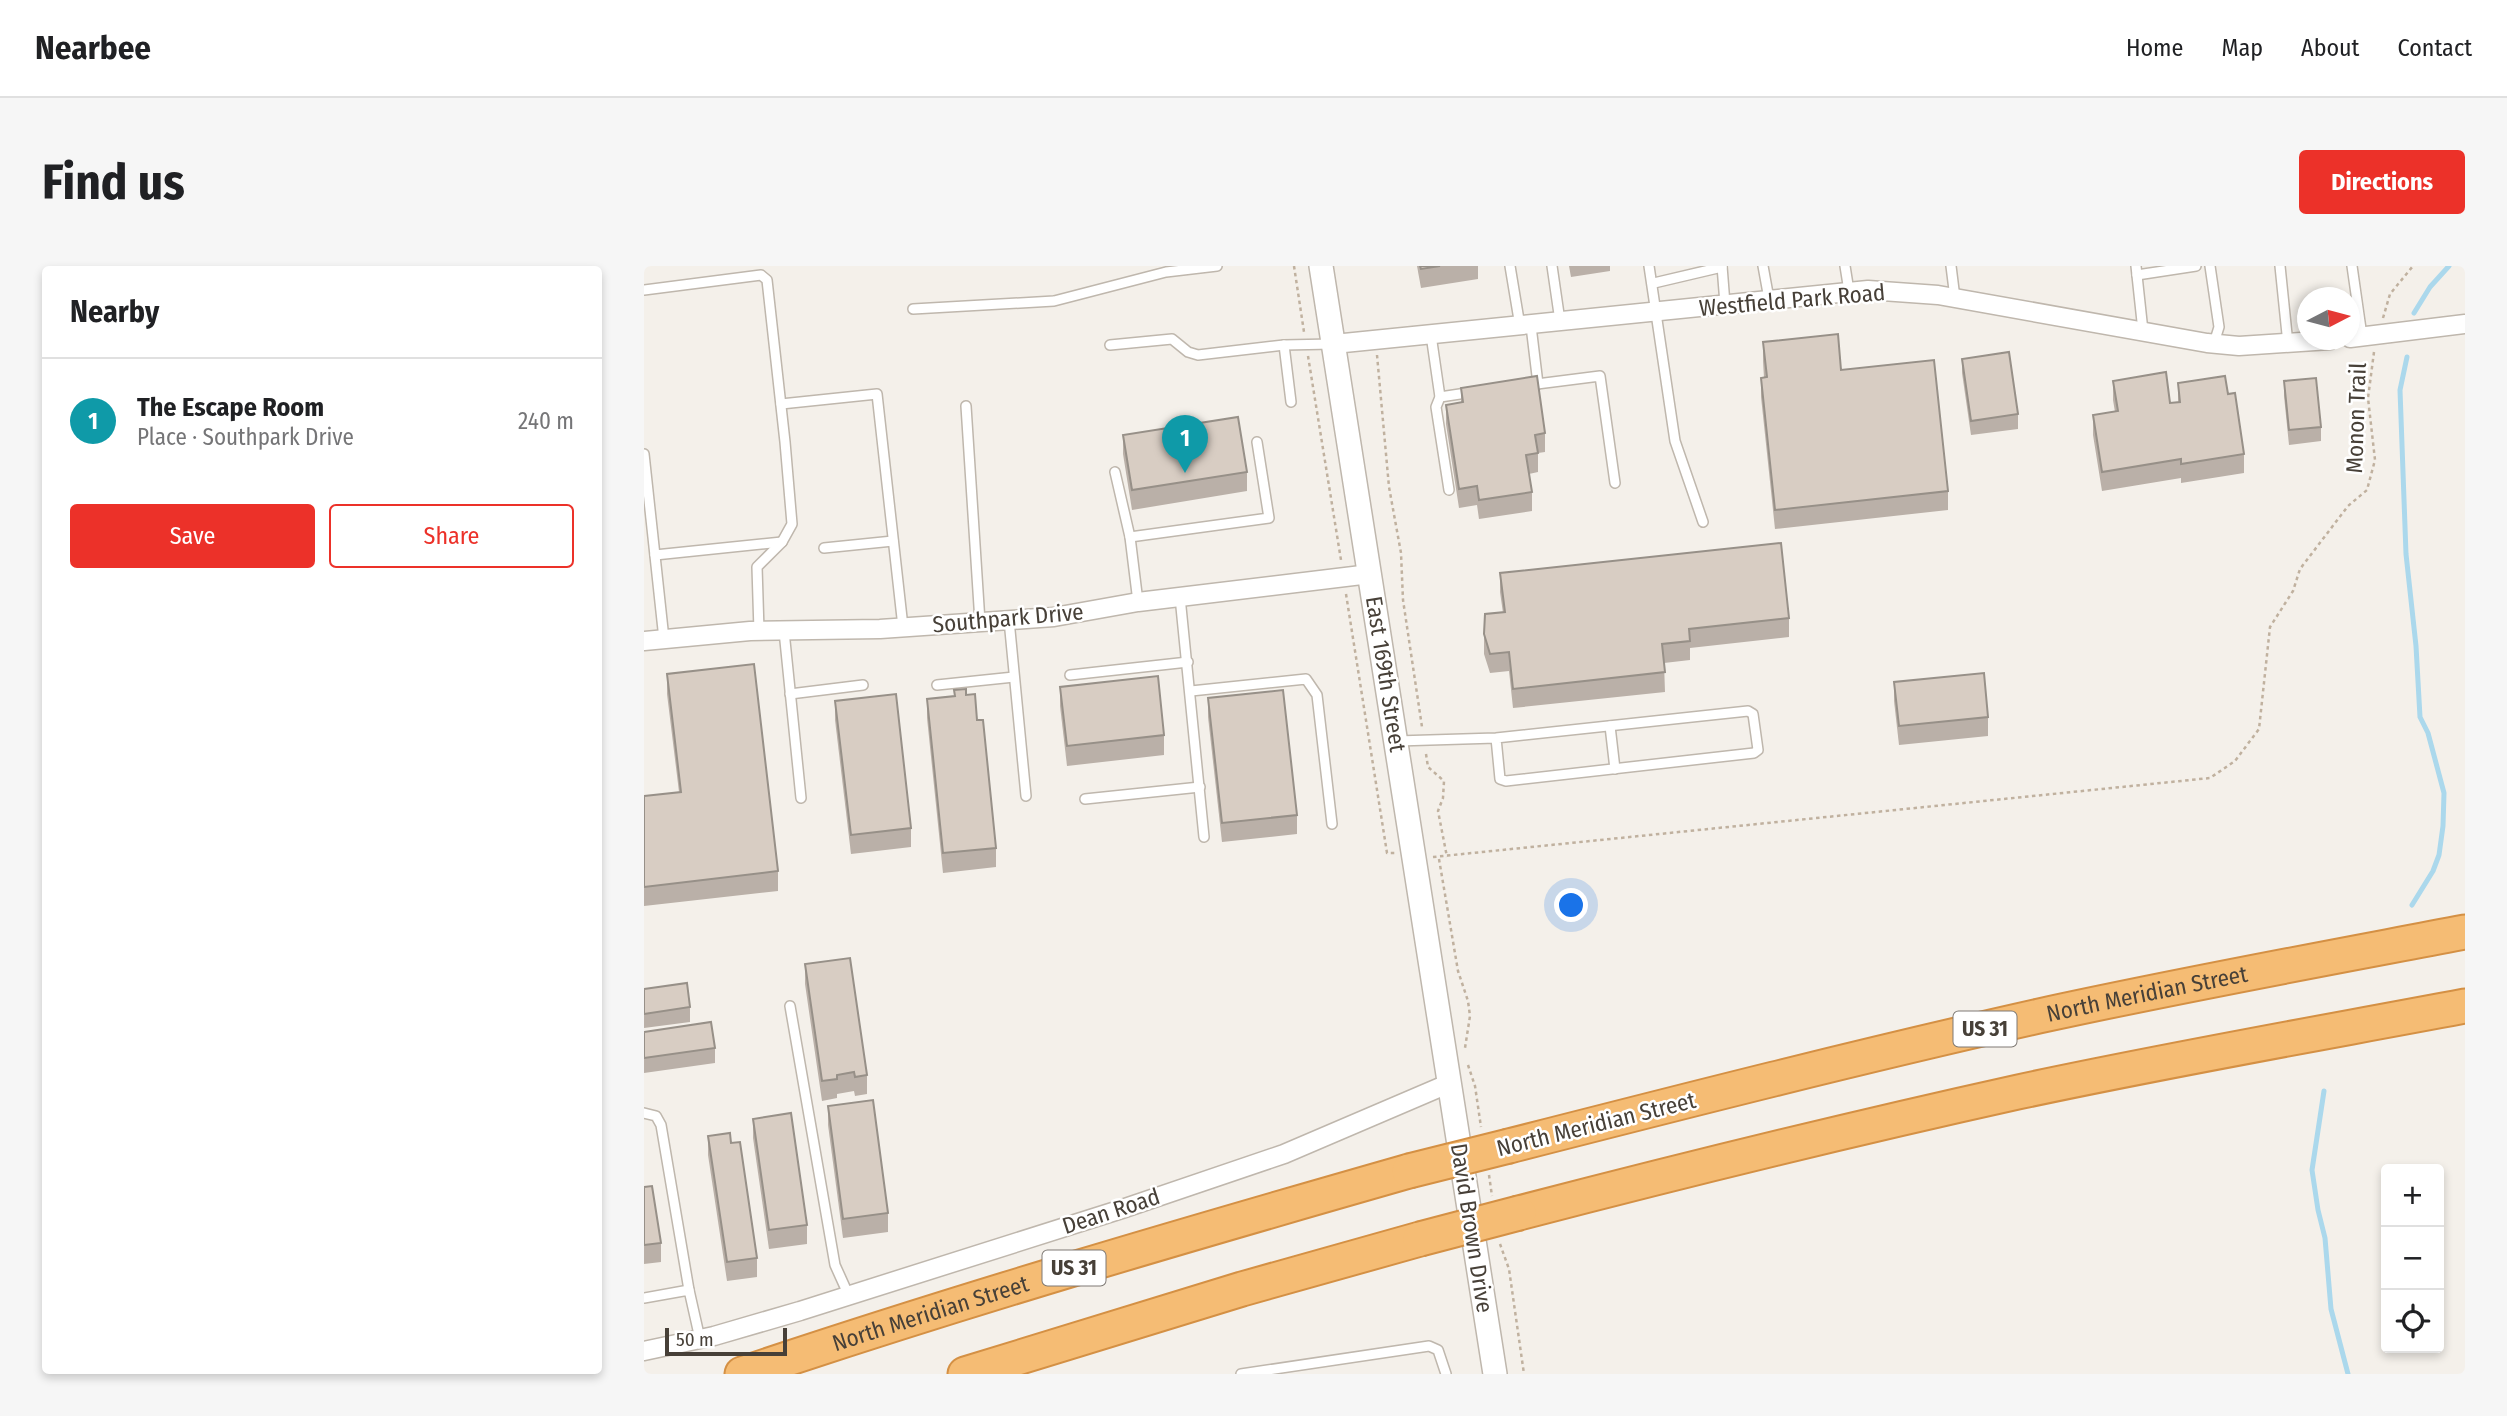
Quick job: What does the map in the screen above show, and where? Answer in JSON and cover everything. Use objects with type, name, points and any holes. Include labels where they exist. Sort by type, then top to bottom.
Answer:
[{"type":"highway","name":"North Meridian Street","points":[[742,1374],[1113,1256],[1409,1171],[1808,1070],[2040,1016],[2465,932]]},
{"type":"highway","points":[[965,1374],[1229,1293],[1696,1167],[2017,1092],[2165,1061],[2465,1006]]},
{"type":"street","name":"East 169th Street","points":[[1321,266],[1450,1083]]},
{"type":"street","name":"Westfield Park Road","points":[[1334,344],[1849,291],[1902,291],[1955,298],[2239,346],[2297,343]]},
{"type":"street","points":[[2370,335],[2465,324]]},
{"type":"street","name":"Southpark Drive","points":[[644,641],[759,631],[903,627],[1054,617],[1139,602],[1370,574]]},
{"type":"street","name":"Dean Road","points":[[644,1351],[700,1339],[849,1296],[1122,1209],[1284,1154],[1450,1083]]},
{"type":"street","name":"David Brown Drive","points":[[1450,1083],[1495,1374]]},
{"type":"lane","points":[[913,309],[1054,301],[1167,272],[1217,266]]},
{"type":"lane","points":[[1510,266],[1538,383]]},
{"type":"lane","points":[[1552,266],[1560,321]]},
{"type":"lane","points":[[1649,266],[1654,282],[1675,441],[1703,522]]},
{"type":"lane","points":[[1763,266],[1769,299]]},
{"type":"lane","points":[[1845,266],[1849,291]]},
{"type":"lane","points":[[1951,266],[1955,298]]},
{"type":"lane","points":[[2143,331],[2136,270],[2196,266]]},
{"type":"lane","points":[[2210,266],[2218,327],[2214,343]]},
{"type":"lane","points":[[2280,266],[2288,344]]},
{"type":"lane","points":[[2352,266],[2370,335]]},
{"type":"lane","points":[[1654,282],[1722,267],[1725,304]]},
{"type":"lane","points":[[644,290],[761,275],[767,280],[792,524],[782,542],[757,567],[759,631]]},
{"type":"lane","points":[[1431,335],[1440,397],[1436,407],[1449,490]]},
{"type":"lane","points":[[1110,345],[1172,339],[1188,352],[1198,355],[1284,345],[1334,344]]},
{"type":"lane","points":[[1284,345],[1291,402]]},
{"type":"lane","points":[[1514,387],[1600,376],[1615,483]]},
{"type":"lane","points":[[1440,397],[1489,390]]},
{"type":"lane","points":[[781,404],[877,394],[903,627]]},
{"type":"lane","points":[[965,405],[980,622]]},
{"type":"lane","points":[[1130,537],[1269,518],[1258,442]]},
{"type":"lane","points":[[644,454],[664,639]]},
{"type":"lane","points":[[1115,472],[1130,537],[1139,602]]},
{"type":"lane","points":[[824,548],[893,541]]},
{"type":"lane","points":[[655,555],[782,542]]},
{"type":"lane","points":[[1180,597],[1205,837]]},
{"type":"lane","points":[[1009,620],[1026,796]]},
{"type":"lane","points":[[784,631],[801,798]]},
{"type":"lane","points":[[1070,675],[1188,662]]},
{"type":"lane","points":[[937,685],[1014,677]]},
{"type":"lane","points":[[1191,691],[1306,679],[1317,695],[1332,824]]},
{"type":"lane","points":[[790,694],[863,685]]},
{"type":"lane","points":[[1397,741],[1496,738],[1748,711],[1753,714],[1758,750],[1754,753],[1506,781],[1500,779],[1496,738]]},
{"type":"lane","points":[[1610,726],[1615,769]]},
{"type":"lane","points":[[1085,799],[1200,787]]},
{"type":"lane","points":[[790,1006],[835,1265],[849,1296]]},
{"type":"lane","points":[[644,1113],[656,1116],[661,1125],[700,1339]]},
{"type":"lane","points":[[644,1298],[689,1290]]},
{"type":"lane","points":[[1241,1374],[1429,1346],[1438,1350],[1446,1374]]},
{"type":"path","name":"Monon Trail","points":[[1438,858],[2210,778],[2235,761],[2259,729],[2270,627],[2292,591],[2300,569],[2348,506],[2367,490],[2375,460],[2368,398],[2372,359],[2370,335],[2390,294],[2413,266]]},
{"type":"path","points":[[1375,340],[1389,487],[1401,553],[1403,600]]},
{"type":"path","points":[[1414,853],[1438,858],[1458,971],[1468,1001],[1470,1016],[1464,1049]]},
{"type":"path","points":[[1467,1063],[1493,1150],[1503,1217],[1500,1246],[1509,1269],[1524,1374]]},
{"type":"building","points":[[1838,334],[1841,370],[1934,360],[1948,491],[1775,510],[1761,378],[1767,377],[1763,342]]},
{"type":"building","points":[[2009,352],[2018,414],[1971,421],[1962,359]]},
{"type":"building","points":[[2166,372],[2170,403],[2180,402],[2178,383],[2225,376],[2228,394],[2235,393],[2244,454],[2181,464],[2181,459],[2102,472],[2093,415],[2118,411],[2113,381]]},
{"type":"building","points":[[1537,376],[1545,433],[1535,435],[1538,453],[1526,455],[1532,492],[1479,500],[1477,486],[1459,489],[1446,405],[1463,402],[1461,388]]},
{"type":"building","points":[[2316,378],[2321,427],[2289,430],[2284,381]]},
{"type":"building","points":[[1238,417],[1247,472],[1132,490],[1123,435]]},
{"type":"building","points":[[1781,543],[1789,618],[1689,629],[1690,641],[1662,644],[1665,672],[1513,689],[1509,652],[1490,654],[1484,634],[1485,614],[1505,612],[1500,573]]},
{"type":"building","points":[[754,664],[778,871],[644,887],[644,796],[681,792],[667,674]]},
{"type":"building","points":[[1984,673],[1988,717],[1899,726],[1894,682]]},
{"type":"building","points":[[1158,676],[1164,735],[1067,746],[1060,687]]},
{"type":"building","points":[[966,689],[966,695],[975,694],[977,720],[983,720],[996,848],[943,853],[927,699],[955,696],[954,690]]},
{"type":"building","points":[[1283,690],[1297,815],[1222,823],[1208,698]]},
{"type":"building","points":[[896,694],[911,828],[851,835],[835,701]]},
{"type":"building","points":[[850,958],[867,1075],[855,1077],[854,1072],[837,1075],[837,1079],[822,1081],[805,964]]},
{"type":"building","points":[[687,983],[690,1007],[644,1014],[644,989]]},
{"type":"building","points":[[711,1022],[715,1048],[644,1058],[644,1032]]},
{"type":"building","points":[[873,1100],[888,1213],[843,1219],[828,1106]]},
{"type":"building","points":[[791,1113],[807,1225],[769,1230],[753,1119]]},
{"type":"building","points":[[730,1133],[731,1143],[740,1142],[757,1258],[727,1262],[708,1136]]},
{"type":"building","points":[[652,1186],[661,1243],[644,1245],[644,1187]]},
{"type":"waterway","points":[[2414,313],[2430,287],[2449,266]]},
{"type":"waterway","points":[[2407,357],[2400,390],[2406,554],[2420,717],[2428,733],[2444,793],[2439,855],[2433,871],[2412,905]]},
{"type":"waterway","points":[[2324,1091],[2312,1170],[2325,1238],[2331,1309],[2348,1374]]},
{"type":"place","name":"The Escape Room","points":[[1185,473]]}]
